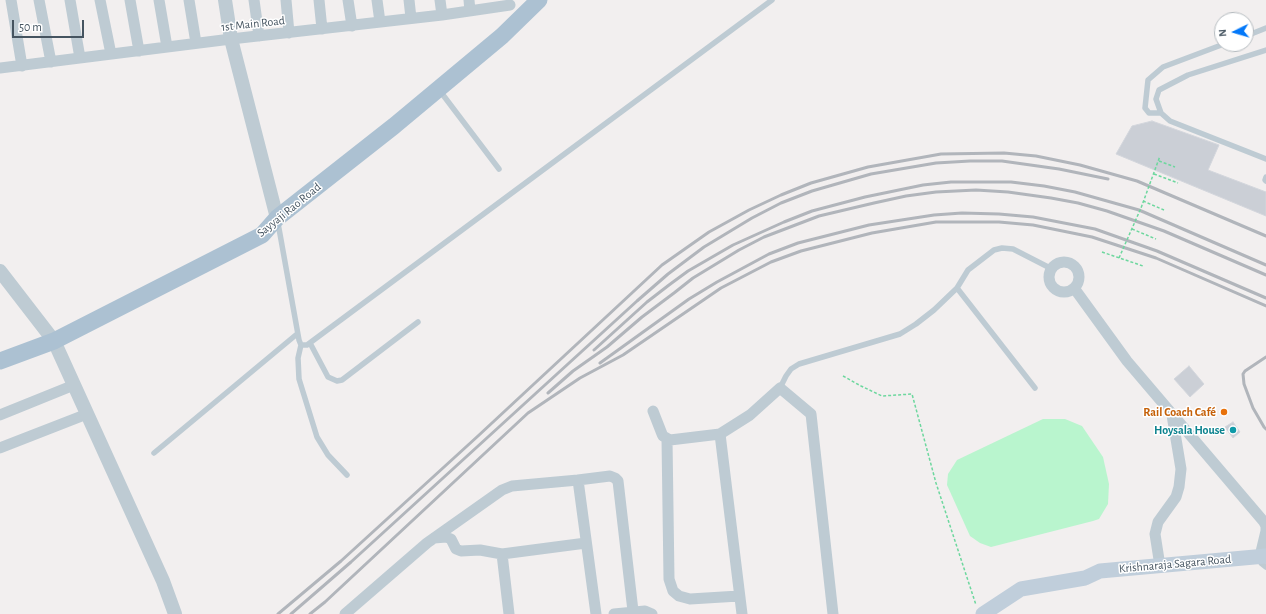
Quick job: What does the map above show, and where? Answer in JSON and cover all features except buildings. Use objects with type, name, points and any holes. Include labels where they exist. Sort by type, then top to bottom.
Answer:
[{"type":"main road","name":"Sayyaji Rao Road","points":[[0,361],[54,341],[262,235],[277,218],[394,126],[502,36],[539,0]]},
{"type":"main road","name":"Krishnaraja Sagara Road","points":[[1085,578],[1100,581],[1151,573],[1264,561]]},
{"type":"main road","name":"Krishnaraja Sagara Road","points":[[980,610],[1021,589],[1085,578],[1100,571],[1160,566],[1264,561]]},
{"type":"street","points":[[11,0],[22,66]]},
{"type":"street","points":[[40,0],[51,62]]},
{"type":"street","points":[[70,0],[80,58]]},
{"type":"street","points":[[100,0],[110,54]]},
{"type":"street","points":[[130,0],[139,51]]},
{"type":"street","points":[[159,0],[167,47]]},
{"type":"street","points":[[190,0],[196,44]]},
{"type":"street","points":[[224,0],[231,39],[277,218]]},
{"type":"street","points":[[254,0],[258,36]]},
{"type":"street","points":[[286,0],[289,33]]},
{"type":"street","points":[[319,0],[322,29]]},
{"type":"street","points":[[348,0],[352,26]]},
{"type":"street","points":[[377,0],[380,22]]},
{"type":"street","points":[[409,0],[411,18]]},
{"type":"street","points":[[440,0],[442,15]]},
{"type":"street","points":[[509,2],[523,15]]},
{"type":"street","name":"1st Main Road","points":[[0,68],[231,39],[442,15],[470,5],[509,2]]},
{"type":"street","points":[[1061,263],[1074,266],[1078,275],[1077,284],[1074,288],[1065,292],[1056,289],[1050,281],[1052,269],[1061,263]]},
{"type":"street","points":[[0,271],[54,341],[163,581],[173,613]]},
{"type":"street","points":[[1074,288],[1127,361],[1264,522],[1266,526],[1264,561]]},
{"type":"street","points":[[0,415],[74,385]]},
{"type":"street","points":[[653,411],[662,434],[670,440],[720,434],[750,416],[780,388],[811,414],[833,614]]},
{"type":"street","points":[[0,448],[87,414]]},
{"type":"street","points":[[1160,566],[1155,534],[1158,522],[1176,497],[1179,487],[1181,468],[1172,414]]},
{"type":"street","points":[[720,434],[742,614]]},
{"type":"street","points":[[667,439],[669,578],[673,591],[679,596],[690,599],[739,596]]},
{"type":"street","points":[[345,614],[434,538],[502,490],[512,486],[610,476],[615,478],[618,482],[633,612]]},
{"type":"street","points":[[578,480],[596,614]]},
{"type":"street","points":[[434,538],[446,537],[451,539],[456,550],[480,550],[502,554],[586,543]]},
{"type":"street","points":[[502,554],[509,614]]},
{"type":"street","points":[[614,614],[645,611],[652,614]]},
{"type":"lane","points":[[301,345],[307,345],[772,0]]},
{"type":"lane","points":[[1254,33],[1266,28]]},
{"type":"lane","points":[[1214,48],[1163,67],[1148,80],[1145,108],[1149,113],[1161,114],[1170,121],[1266,160]]},
{"type":"lane","points":[[1161,114],[1156,99],[1159,90],[1188,75],[1266,50]]},
{"type":"lane","points":[[438,89],[499,169]]},
{"type":"lane","points":[[1266,177],[1266,181]]},
{"type":"lane","points":[[277,218],[298,340],[301,345],[298,358],[299,379],[317,437],[328,455],[346,475]]},
{"type":"lane","points":[[780,388],[791,369],[799,364],[900,334],[916,324],[934,310],[957,288],[968,270],[994,250],[1013,248],[1052,269]]},
{"type":"lane","points":[[957,288],[1034,388]]},
{"type":"lane","points":[[310,342],[328,377],[337,381],[342,380],[418,322]]},
{"type":"lane","points":[[154,453],[297,334]]},
{"type":"path","points":[[1119,258],[1132,229],[1160,156]]},
{"type":"path","points":[[1159,161],[1175,167]]},
{"type":"path","points":[[1154,174],[1178,183]]},
{"type":"path","points":[[1143,201],[1164,210]]},
{"type":"path","points":[[1132,229],[1156,239]]},
{"type":"path","points":[[1102,252],[1143,266]]},
{"type":"path","points":[[843,376],[882,396],[912,394],[936,483],[980,610]]},
{"type":"green space","points":[[1043,419],[1065,419],[1082,426],[1103,457],[1109,484],[1108,504],[1099,519],[1093,521],[991,547],[980,543],[970,536],[947,485],[948,474],[957,460]]},
{"type":"railway","points":[[278,614],[341,561],[662,265],[709,232],[749,210],[811,183],[868,167],[941,154],[1004,153],[1036,156],[1080,165],[1137,181],[1266,236]]},
{"type":"railway","points":[[291,614],[351,562],[668,274],[704,247],[752,218],[781,203],[812,191],[871,174],[936,163],[1002,161],[1059,169],[1108,179]]},
{"type":"railway","points":[[594,350],[647,302],[669,285],[688,271],[733,245],[812,211],[865,197],[923,185],[951,182],[1011,182],[1075,192],[1139,210],[1266,265]]},
{"type":"railway","points":[[548,393],[573,371],[607,347],[642,317],[693,278],[739,250],[764,237],[819,216],[906,196],[936,192],[976,190],[1008,192],[1078,203],[1107,211],[1164,231],[1266,275]]},
{"type":"railway","points":[[600,363],[689,299],[769,254],[798,243],[869,225],[934,215],[962,213],[999,214],[1033,217],[1095,229],[1157,251],[1266,298]]},
{"type":"railway","points":[[310,614],[325,602],[528,413],[580,378],[623,355],[721,288],[771,262],[801,251],[872,233],[936,222],[999,222],[1033,225],[1092,237],[1156,258],[1266,306]]},
{"type":"railway","points":[[1266,357],[1245,371],[1243,374],[1244,384],[1253,408],[1266,429]]},
{"type":"place","name":"Rail Coach Café","points":[[1224,412]]},
{"type":"place","name":"Hoysala House","points":[[1233,430]]}]
